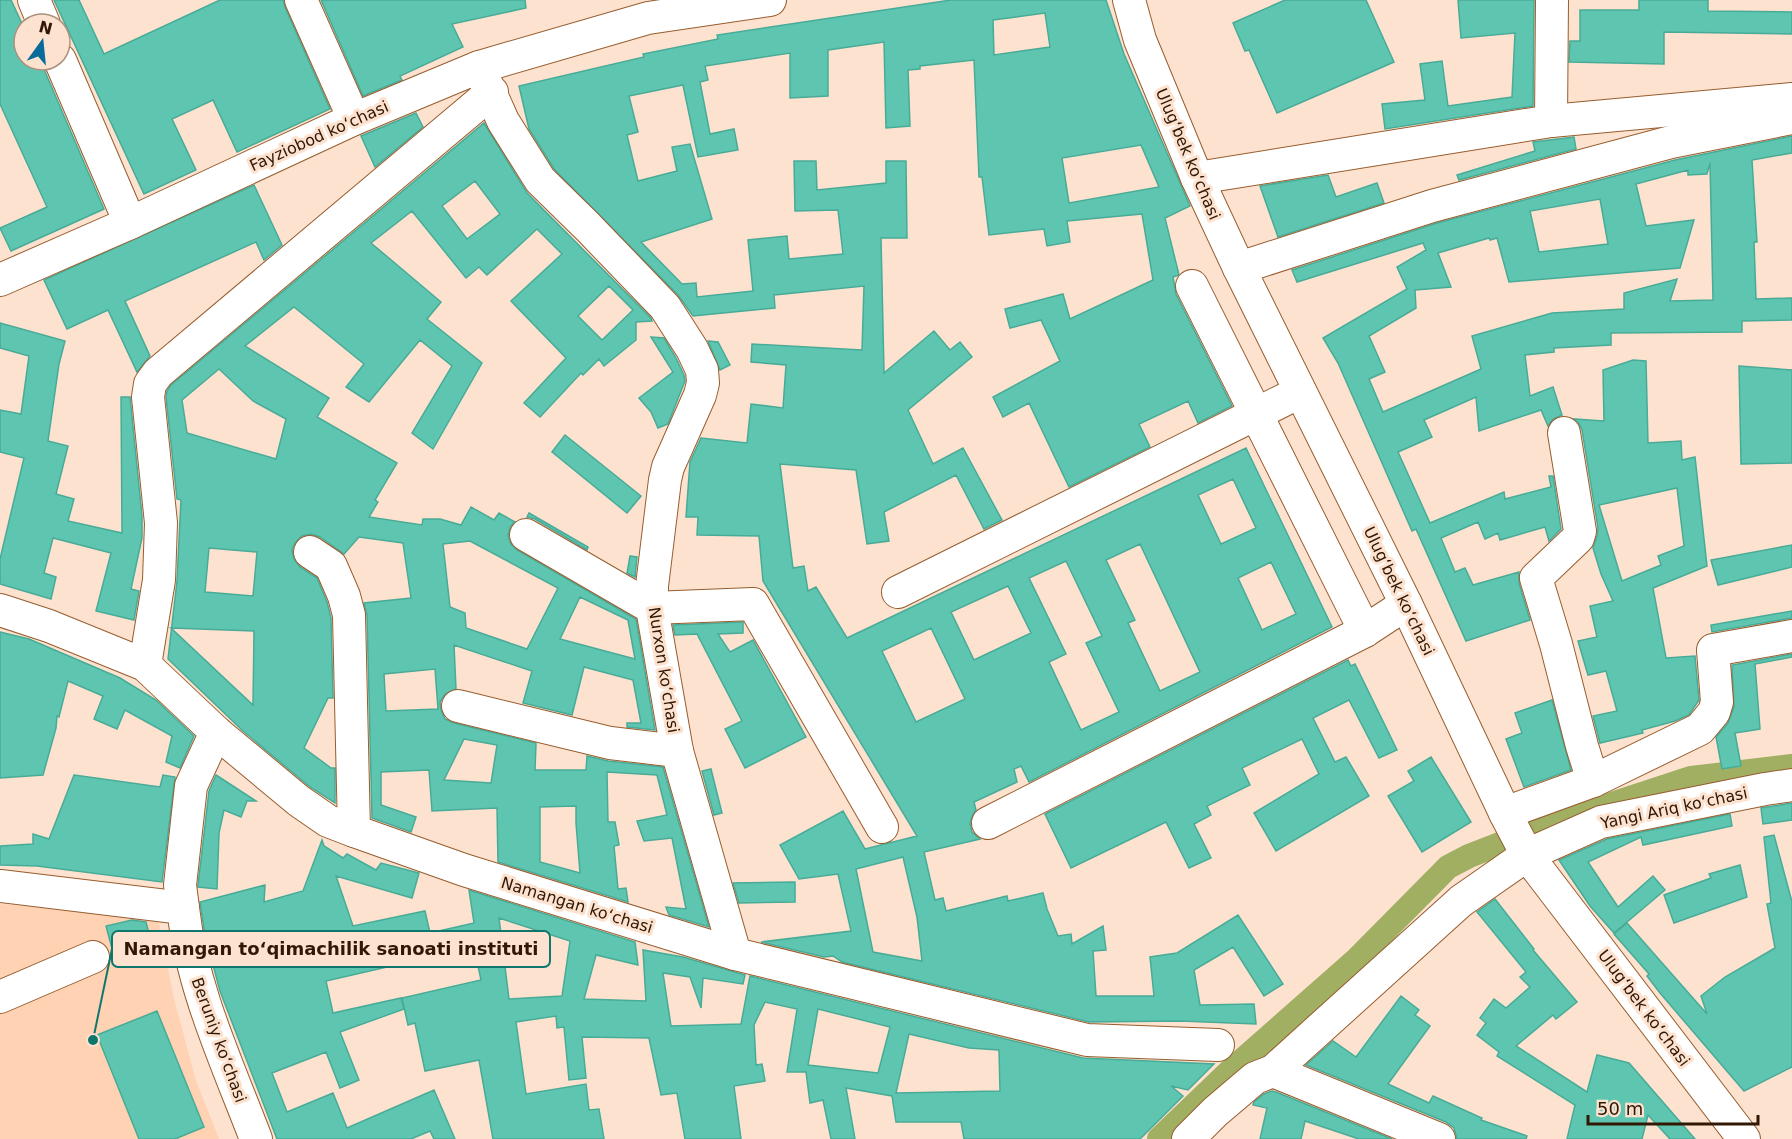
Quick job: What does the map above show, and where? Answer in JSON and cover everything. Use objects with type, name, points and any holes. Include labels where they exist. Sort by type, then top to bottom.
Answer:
[{"type":"street","points":[[301,0],[354,119]]},
{"type":"street","name":"Fayziobod koʻchasi","points":[[0,280],[130,223],[354,119],[485,80],[646,9],[770,0]]},
{"type":"street","name":"Ulugʻbek koʻchasi","points":[[1129,0],[1140,40],[1197,178],[1527,855],[1744,1139]]},
{"type":"street","points":[[1551,122],[1552,0]]},
{"type":"street","points":[[65,72],[130,223]]},
{"type":"street","points":[[145,665],[159,580],[161,523],[148,397],[150,384],[158,373],[485,80]]},
{"type":"street","name":"Nurxon koʻchasi","points":[[485,80],[503,121],[540,180],[588,226],[665,307],[692,349],[702,370],[703,383],[700,395],[668,467],[665,480],[652,586],[652,608],[677,751],[735,954]]},
{"type":"street","points":[[1197,178],[1551,122],[1792,99]]},
{"type":"street","points":[[1239,268],[1443,203],[1671,142],[1792,118]]},
{"type":"street","points":[[1192,286],[1365,631]]},
{"type":"street","points":[[898,592],[1300,392]]},
{"type":"street","points":[[1564,433],[1580,531],[1578,538],[1536,578],[1593,781]]},
{"type":"street","points":[[526,535],[652,608],[753,604],[882,827]]},
{"type":"street","points":[[310,552],[332,566],[349,615],[354,831]]},
{"type":"street","points":[[988,823],[1365,631],[1406,604]]},
{"type":"street","name":"Namangan koʻchasi","points":[[0,610],[145,665],[216,732],[299,801],[328,821],[354,831],[464,870],[735,954],[1087,1040],[1218,1045]]},
{"type":"street","points":[[1505,813],[1593,781],[1700,729],[1714,712],[1716,702],[1713,651],[1792,636]]},
{"type":"street","points":[[458,706],[610,743],[677,751]]},
{"type":"street","name":"Beruniy koʻchasi","points":[[216,732],[190,786],[180,885],[186,941],[198,986],[256,1139]]},
{"type":"street","name":"Yangi Ariq koʻchasi","points":[[1188,1139],[1255,1078],[1274,1071],[1461,901],[1527,855],[1601,822],[1792,785]]},
{"type":"street","points":[[0,886],[183,908]]},
{"type":"street","points":[[0,997],[93,957]]},
{"type":"street","points":[[1274,1071],[1439,1139]]},
{"type":"shaded area","points":[[0,904],[158,918],[174,999],[196,1081],[219,1139],[0,1139]]},
{"type":"building","points":[[0,0],[11,0],[17,12],[12,12],[12,72],[45,72],[104,209],[11,251],[0,228],[47,207],[0,104]]},
{"type":"building","points":[[54,0],[79,0],[104,54],[220,0],[283,0],[330,109],[237,152],[213,100],[172,119],[196,170],[144,194],[72,39],[72,12],[60,12]]},
{"type":"building","points":[[321,0],[525,0],[526,8],[452,24],[463,47],[400,76],[402,80],[363,96]]},
{"type":"building","points":[[951,0],[1106,0],[1124,54],[1190,206],[1165,218],[1179,275],[1173,277],[1176,294],[1232,406],[1198,423],[1188,401],[1139,424],[1150,447],[1069,487],[1029,403],[1003,417],[993,397],[1060,361],[1041,320],[1010,328],[1005,309],[1063,294],[1070,319],[1153,280],[1142,214],[1067,221],[1070,242],[1047,246],[1044,229],[989,235],[982,177],[979,177],[974,60],[920,66],[920,69],[908,70],[910,126],[886,128],[884,42],[828,50],[828,96],[790,98],[790,53],[705,66],[708,80],[700,82],[710,134],[734,129],[738,150],[698,157],[683,85],[629,96],[638,132],[627,135],[638,181],[677,171],[672,147],[690,144],[712,219],[641,242],[682,284],[696,283],[697,297],[753,291],[748,240],[787,236],[789,259],[843,254],[838,210],[795,211],[794,161],[816,161],[817,190],[886,183],[886,161],[906,161],[907,238],[881,238],[884,373],[934,331],[950,350],[960,342],[972,357],[908,410],[933,464],[963,448],[1002,520],[984,529],[956,475],[884,512],[889,541],[867,544],[856,470],[780,464],[793,568],[804,566],[808,591],[816,587],[847,638],[1246,448],[1332,627],[1029,782],[1021,766],[1014,769],[1017,782],[974,802],[976,810],[970,823],[972,832],[980,839],[924,852],[935,900],[943,898],[946,911],[1007,896],[1008,901],[1043,893],[1058,936],[1071,934],[1072,944],[1103,926],[1106,950],[1093,951],[1096,996],[1154,996],[1150,957],[1177,953],[1238,915],[1283,984],[1264,996],[1233,947],[1194,970],[1200,1005],[1254,1004],[1256,1024],[1180,1021],[1089,1022],[842,962],[833,956],[824,957],[761,942],[851,931],[838,874],[799,879],[780,845],[843,811],[865,849],[917,836],[763,581],[759,536],[697,535],[698,517],[686,517],[690,462],[701,438],[747,443],[751,404],[783,408],[786,365],[751,362],[752,344],[862,350],[864,286],[774,295],[775,308],[693,316],[678,295],[554,169],[529,129],[519,86],[644,57],[643,54],[718,39],[717,35]],"holes":[[[1045,13],[1050,47],[994,55],[993,20]],[[1141,145],[1159,187],[1069,203],[1062,158]],[[1233,479],[1256,528],[1221,544],[1198,495]],[[1140,544],[1200,672],[1160,691],[1128,623],[1135,620],[1106,560]],[[1066,561],[1102,636],[1086,643],[1119,712],[1081,730],[1049,662],[1066,654],[1029,578]],[[1271,562],[1296,614],[1262,630],[1238,578]],[[1008,586],[1031,633],[974,660],[951,612]],[[931,628],[965,699],[916,722],[882,651]],[[903,857],[917,917],[922,961],[873,952],[856,869]]]},
{"type":"building","points":[[1285,0],[1366,0],[1394,62],[1277,113],[1249,50],[1245,51],[1233,23]]},
{"type":"building","points":[[1458,0],[1534,0],[1533,106],[1385,129],[1382,104],[1425,100],[1420,64],[1442,61],[1448,106],[1512,97],[1515,33],[1461,38]]},
{"type":"building","points":[[1639,0],[1708,0],[1708,11],[1792,12],[1792,34],[1664,32],[1664,64],[1569,62],[1570,41],[1580,41],[1580,10],[1639,10]]},
{"type":"building","points":[[416,113],[423,127],[375,167],[361,136]]},
{"type":"building","points":[[484,123],[527,193],[651,318],[652,321],[636,322],[636,340],[604,366],[599,359],[583,375],[581,373],[540,417],[524,403],[566,358],[511,301],[562,254],[537,229],[487,275],[479,267],[466,278],[412,211],[371,243],[441,302],[427,319],[482,363],[433,449],[412,433],[452,366],[420,340],[369,402],[346,387],[364,364],[294,307],[245,346],[329,398],[317,417],[397,463],[375,500],[378,502],[369,517],[422,525],[423,519],[440,519],[461,525],[471,507],[494,520],[499,513],[515,522],[510,527],[508,536],[511,544],[517,550],[636,619],[655,730],[627,727],[627,723],[641,723],[633,680],[584,667],[572,715],[523,703],[532,671],[454,645],[456,689],[445,694],[440,702],[441,710],[445,719],[454,723],[536,743],[535,770],[586,770],[587,756],[608,761],[663,767],[709,927],[669,915],[666,907],[686,909],[672,838],[644,841],[637,821],[667,815],[657,775],[607,772],[608,822],[615,822],[619,845],[614,846],[618,889],[626,888],[628,902],[498,862],[497,808],[432,811],[429,770],[381,772],[381,805],[416,817],[411,832],[372,818],[367,615],[364,603],[411,598],[403,543],[359,537],[344,554],[320,537],[311,534],[302,536],[292,550],[294,559],[300,567],[317,578],[331,618],[333,698],[328,698],[304,748],[331,768],[335,768],[335,803],[310,787],[243,731],[168,659],[177,581],[181,500],[177,499],[167,391],[171,385]],"holes":[[[475,181],[500,214],[467,239],[442,206]],[[609,286],[633,310],[602,340],[578,316]],[[219,369],[253,401],[286,419],[276,459],[187,433],[182,400]],[[470,541],[558,588],[527,649],[466,628],[465,613],[450,607],[443,544]],[[209,548],[257,552],[253,596],[205,592]],[[580,597],[628,620],[635,659],[560,639]],[[172,628],[254,631],[253,705]],[[435,669],[438,709],[386,711],[384,674]],[[464,739],[497,745],[491,783],[444,780]],[[576,806],[580,873],[540,862],[540,807]]]},
{"type":"building","points":[[1792,136],[1792,153],[1752,160],[1757,242],[1754,242],[1756,299],[1792,298],[1792,320],[1742,321],[1742,332],[1611,333],[1611,345],[1554,348],[1554,352],[1525,355],[1530,396],[1553,387],[1562,415],[1553,419],[1548,426],[1541,410],[1479,431],[1476,397],[1424,420],[1432,437],[1398,452],[1430,523],[1504,492],[1505,499],[1551,487],[1549,476],[1553,476],[1561,529],[1549,541],[1545,527],[1500,540],[1498,533],[1485,539],[1478,522],[1441,538],[1455,572],[1465,568],[1473,585],[1519,572],[1519,583],[1530,620],[1466,641],[1416,529],[1412,531],[1338,363],[1323,338],[1407,289],[1397,267],[1426,250],[1423,243],[1297,282],[1292,270],[1437,223],[1675,160]],"holes":[[[1710,163],[1713,300],[1670,301],[1677,279],[1624,293],[1624,309],[1552,313],[1472,336],[1481,369],[1383,412],[1369,379],[1385,372],[1369,336],[1416,308],[1415,290],[1451,287],[1438,253],[1489,238],[1490,240],[1497,238],[1509,282],[1680,268],[1694,220],[1646,226],[1636,184],[1688,170],[1688,175],[1707,174]],[[1600,199],[1608,244],[1539,252],[1530,211]]]},
{"type":"building","points":[[1574,137],[1576,149],[1459,180],[1457,175],[1535,151],[1533,142]]},
{"type":"building","points":[[1328,175],[1336,197],[1377,183],[1384,203],[1278,237],[1260,186]]},
{"type":"building","points":[[254,185],[282,245],[264,260],[256,242],[125,301],[150,356],[137,372],[108,310],[67,329],[44,280]]},
{"type":"building","points":[[0,323],[65,341],[59,364],[48,441],[68,446],[56,494],[74,499],[68,521],[122,533],[121,397],[130,397],[142,516],[142,538],[131,589],[139,591],[134,620],[96,611],[111,553],[53,538],[44,573],[56,577],[51,599],[0,584],[0,559],[24,458],[0,452],[0,410],[21,414],[29,356],[0,348]]},
{"type":"building","points":[[651,337],[664,338],[676,358],[685,381],[668,424],[658,428],[651,412],[639,398],[673,372]]},
{"type":"building","points":[[708,341],[718,342],[730,365],[720,370]]},
{"type":"building","points":[[1633,360],[1646,361],[1648,443],[1681,441],[1682,460],[1695,457],[1707,566],[1653,588],[1666,658],[1695,656],[1699,700],[1689,715],[1642,730],[1643,733],[1600,743],[1593,716],[1617,711],[1606,671],[1588,675],[1578,641],[1597,637],[1590,606],[1613,601],[1593,548],[1598,528],[1582,430],[1574,419],[1604,421],[1603,370]],"holes":[[[1677,488],[1684,546],[1658,556],[1661,565],[1622,581],[1599,505]]]},
{"type":"building","points":[[1739,366],[1792,370],[1792,463],[1741,464]]},
{"type":"building","points":[[565,435],[641,496],[627,513],[552,452]]},
{"type":"building","points":[[529,513],[588,547],[587,550],[535,519],[527,517]]},
{"type":"building","points":[[1792,545],[1792,567],[1718,585],[1711,560]]},
{"type":"building","points":[[630,556],[637,557],[635,577],[627,573]]},
{"type":"building","points":[[1792,611],[1792,618],[1712,632],[1711,625]]},
{"type":"building","points":[[743,622],[743,633],[718,634],[730,652],[753,640],[806,737],[745,768],[725,729],[742,721],[697,634],[675,635],[673,625]]},
{"type":"building","points":[[0,632],[29,639],[120,678],[156,700],[194,736],[180,768],[166,762],[172,736],[125,710],[117,729],[94,719],[103,696],[68,681],[43,775],[0,778]]},
{"type":"building","points":[[1792,654],[1792,657],[1755,664],[1760,729],[1735,733],[1741,766],[1722,769],[1716,737],[1728,723],[1734,707],[1732,665]]},
{"type":"building","points":[[1348,660],[1351,666],[1355,664],[1397,750],[1379,758],[1349,700],[1313,718],[1335,762],[1346,757],[1369,796],[1276,851],[1254,813],[1319,774],[1302,739],[1242,768],[1250,785],[1207,806],[1211,815],[1194,824],[1211,858],[1189,868],[1166,822],[1071,868],[1045,814]]},
{"type":"building","points":[[1552,700],[1571,770],[1524,787],[1506,739],[1522,733],[1515,713]]},
{"type":"building","points":[[1431,757],[1471,822],[1422,852],[1388,796],[1414,781],[1408,771]]},
{"type":"building","points":[[711,769],[722,813],[714,815],[702,771]]},
{"type":"building","points":[[74,775],[160,787],[163,775],[175,777],[162,882],[37,866],[0,865],[0,846],[33,844],[33,834],[49,839]]},
{"type":"building","points":[[216,775],[256,801],[247,801],[241,817],[224,810],[219,833],[217,889],[198,887],[209,791]]},
{"type":"building","points":[[1792,803],[1792,820],[1763,824],[1761,808]]},
{"type":"building","points":[[1730,814],[1732,826],[1643,845],[1641,837],[1588,862],[1618,907],[1653,876],[1665,890],[1614,933],[1590,906],[1559,860],[1607,839]]},
{"type":"building","points":[[1774,835],[1792,902],[1792,1067],[1744,1091],[1660,993],[1647,976],[1649,974],[1614,934],[1627,923],[1707,1014],[1701,996],[1725,977],[1775,948],[1767,904],[1771,903],[1764,837]]},
{"type":"building","points":[[322,840],[324,846],[343,858],[347,854],[376,870],[381,863],[419,873],[412,898],[336,876],[353,926],[425,911],[430,933],[474,923],[469,890],[635,942],[638,965],[596,955],[584,999],[646,1001],[643,950],[683,957],[745,975],[743,984],[703,978],[701,1008],[690,977],[663,973],[671,1026],[741,1024],[750,976],[1083,1058],[1214,1064],[1188,1090],[1171,1086],[1183,1096],[1140,1139],[964,1139],[961,1122],[896,1122],[892,1096],[846,1088],[855,1139],[831,1139],[823,1100],[810,1103],[806,1072],[787,1072],[797,1009],[765,1002],[754,1025],[756,1065],[762,1064],[765,1081],[734,1086],[741,1139],[685,1139],[677,1093],[661,1095],[649,1038],[582,1037],[586,1078],[569,1080],[564,1027],[557,1028],[556,1016],[516,1022],[526,1094],[586,1084],[589,1110],[599,1109],[604,1139],[493,1139],[479,1060],[425,1071],[415,1023],[408,1025],[402,998],[481,980],[474,947],[326,981],[333,1013],[401,998],[404,1009],[340,1032],[359,1080],[340,1088],[326,1052],[272,1073],[287,1112],[333,1093],[347,1128],[434,1090],[455,1139],[434,1139],[430,1131],[411,1139],[277,1139],[220,991],[205,935],[200,902],[265,885],[264,902],[303,891]],"holes":[[[499,918],[570,941],[562,996],[509,999]],[[818,1009],[890,1027],[878,1073],[808,1065]],[[909,1034],[969,1048],[999,1050],[1000,1091],[896,1093]]]},
{"type":"building","points":[[1740,865],[1747,897],[1674,923],[1664,895],[1711,878],[1709,874]]},
{"type":"building","points":[[795,882],[795,902],[739,903],[733,883]]},
{"type":"building","points":[[1495,899],[1533,950],[1577,1002],[1556,1019],[1553,1015],[1516,1046],[1587,1092],[1597,1055],[1629,1063],[1695,1139],[1670,1139],[1648,1115],[1642,1139],[1567,1139],[1575,1105],[1497,1056],[1499,1052],[1477,1035],[1486,1023],[1480,1018],[1494,999],[1506,1008],[1530,987],[1520,977],[1526,972],[1477,912]]},
{"type":"building","points":[[132,920],[146,922],[152,946],[114,956],[106,926]]},
{"type":"building","points":[[1401,996],[1419,1010],[1415,1015],[1430,1026],[1388,1084],[1429,1103],[1433,1096],[1482,1118],[1481,1120],[1527,1136],[1526,1139],[1457,1139],[1454,1128],[1446,1122],[1306,1065],[1333,1041],[1356,1057]]},
{"type":"building","points":[[157,1011],[204,1127],[175,1139],[139,1139],[97,1035]]},
{"type":"building","points":[[1272,1091],[1392,1139],[1359,1139],[1305,1121],[1301,1139],[1260,1139],[1267,1108],[1253,1105],[1264,1094]]},
{"type":"waterway","points":[[1159,1139],[1231,1070],[1357,959],[1448,867],[1469,856],[1554,823],[1691,778],[1792,766]]},
{"type":"place","name":"Namangan to‘qimachilik sanoati instituti","points":[[93,1040]]}]
